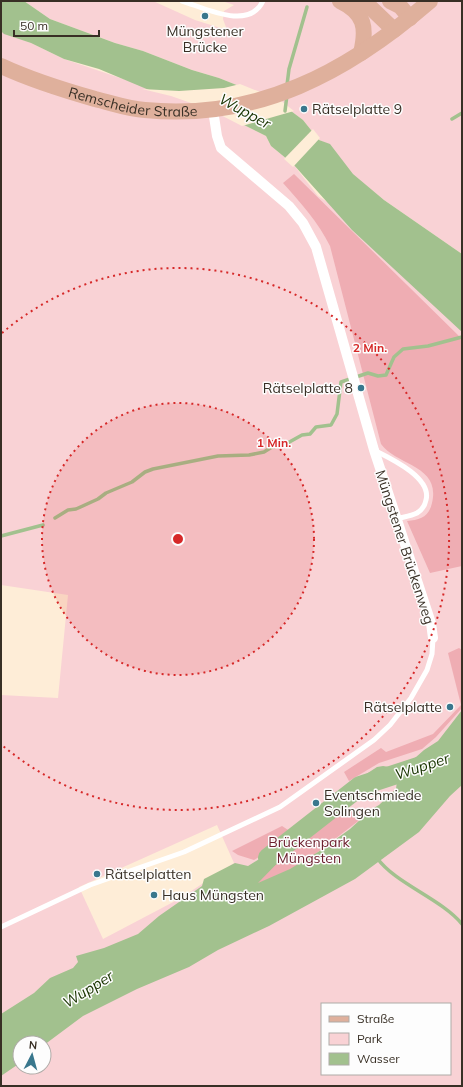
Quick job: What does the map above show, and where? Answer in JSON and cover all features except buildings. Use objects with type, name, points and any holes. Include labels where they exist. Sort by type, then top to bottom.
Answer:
[{"type":"main road","points":[[340,1],[347,4],[359,15],[362,20],[364,39],[361,53]]},
{"type":"main road","points":[[360,1],[370,7],[394,30]]},
{"type":"main road","points":[[390,1],[400,6],[410,18]]},
{"type":"main road","name":"Remscheider Straße","points":[[1,66],[53,86],[123,106],[165,112],[213,110],[243,105],[272,97],[321,77],[361,53],[394,30],[430,1]]},
{"type":"street","name":"Müngstener Brückenweg","points":[[213,110],[217,140],[223,151],[289,206],[310,234],[322,262],[352,379],[431,624],[433,638]]},
{"type":"lane","points":[[182,1],[234,16],[243,17],[258,9],[263,1]]},
{"type":"lane","points":[[374,450],[413,473],[426,488],[427,499],[421,510],[414,514],[396,519]]},
{"type":"lane","name":"Müngstener Brückenweg","points":[[1,927],[90,885],[184,852],[280,807],[374,740],[390,725],[411,698],[427,670],[432,654],[433,638]]},
{"type":"green space","points":[[24,1],[153,1],[195,20],[227,30],[223,19],[224,11],[234,5],[222,1],[462,1],[462,254],[384,200],[352,174],[330,145],[319,140],[303,120],[279,102],[219,78],[192,70],[143,51],[115,43],[50,19]]},
{"type":"green space","name":"Brückenpark Müngsten","points":[[1,31],[31,43],[64,59],[212,109],[266,136],[271,146],[293,164],[318,196],[379,235],[462,310],[462,1086],[1,1086],[1,695],[58,698],[68,595],[1,585]],"holes":[[[217,825],[234,863],[179,899],[103,939],[79,887]]]},
{"type":"green space","points":[[294,174],[462,339],[462,566],[430,573],[407,521],[420,519],[429,512],[432,503],[433,490],[430,481],[424,473],[388,451],[381,444],[330,246],[315,221],[283,183]]},
{"type":"green space","points":[[459,648],[462,650],[462,708],[436,737],[422,749],[379,763],[349,781],[344,772],[381,748],[386,752],[433,734],[461,705],[448,653]]},
{"type":"green space","name":"Brückenpark Müngsten","points":[[346,804],[361,819],[306,861],[236,899],[296,846],[289,839],[254,860],[238,855],[232,851],[282,826],[302,839]]},
{"type":"water","points":[[1,1],[24,1],[50,19],[115,43],[143,51],[192,70],[219,78],[279,102],[303,120],[319,140],[330,144],[353,174],[384,200],[462,254],[462,332],[352,230],[293,164],[271,146],[266,136],[212,109],[172,94],[149,90],[99,69],[64,59],[31,43],[4,34],[1,31]]},
{"type":"water","points":[[462,710],[462,785],[450,796],[419,832],[355,879],[269,926],[218,950],[189,967],[137,989],[83,1016],[52,1039],[52,1035],[12,1035],[12,1068],[1,1076],[1,1014],[34,993],[50,978],[73,968],[78,962],[76,956],[104,948],[138,934],[159,916],[202,886],[204,879],[235,863],[248,866],[289,841],[294,846],[258,883],[290,869],[318,852],[350,829],[372,809],[379,805],[396,789],[398,773],[424,750],[438,741]]},
{"type":"water","points":[[383,766],[396,768],[393,781],[356,796],[351,784],[377,767]]},
{"type":"pier","points":[[240,84],[280,100],[294,111],[242,126],[211,110],[171,96],[142,89],[179,91],[224,88]]},
{"type":"pier","points":[[313,129],[320,138],[293,167],[284,159]]},
{"type":"waterway","points":[[287,85],[289,69],[307,7]]},
{"type":"waterway","points":[[285,111],[287,95]]},
{"type":"waterway","points":[[452,119],[462,113]]},
{"type":"waterway","points":[[55,518],[68,510],[76,509],[98,499],[106,493],[132,482],[145,472],[153,469],[218,456],[249,455],[264,452],[272,447],[284,445],[302,435],[310,434],[316,427],[331,425],[337,414],[341,382],[368,373],[378,376],[386,375],[394,357],[403,349],[428,346],[462,337]]},
{"type":"waterway","points":[[1,536],[43,525]]},
{"type":"waterway","name":"Wupper","points":[[268,858],[360,786],[424,765]]},
{"type":"waterway","points":[[377,858],[395,876],[442,906],[462,924]]},
{"type":"place","name":"Müngstener Brücke","points":[[205,16]]},
{"type":"place","name":"Rätselplatte 9","points":[[304,109]]},
{"type":"place","name":"Rätselplatte 8","points":[[361,388]]},
{"type":"place","name":"Rätselplatte","points":[[450,707]]},
{"type":"place","name":"Eventschmiede Solingen","points":[[316,803]]},
{"type":"place","name":"Rätselplatten","points":[[97,874]]},
{"type":"place","name":"Haus Müngsten","points":[[154,895]]}]
